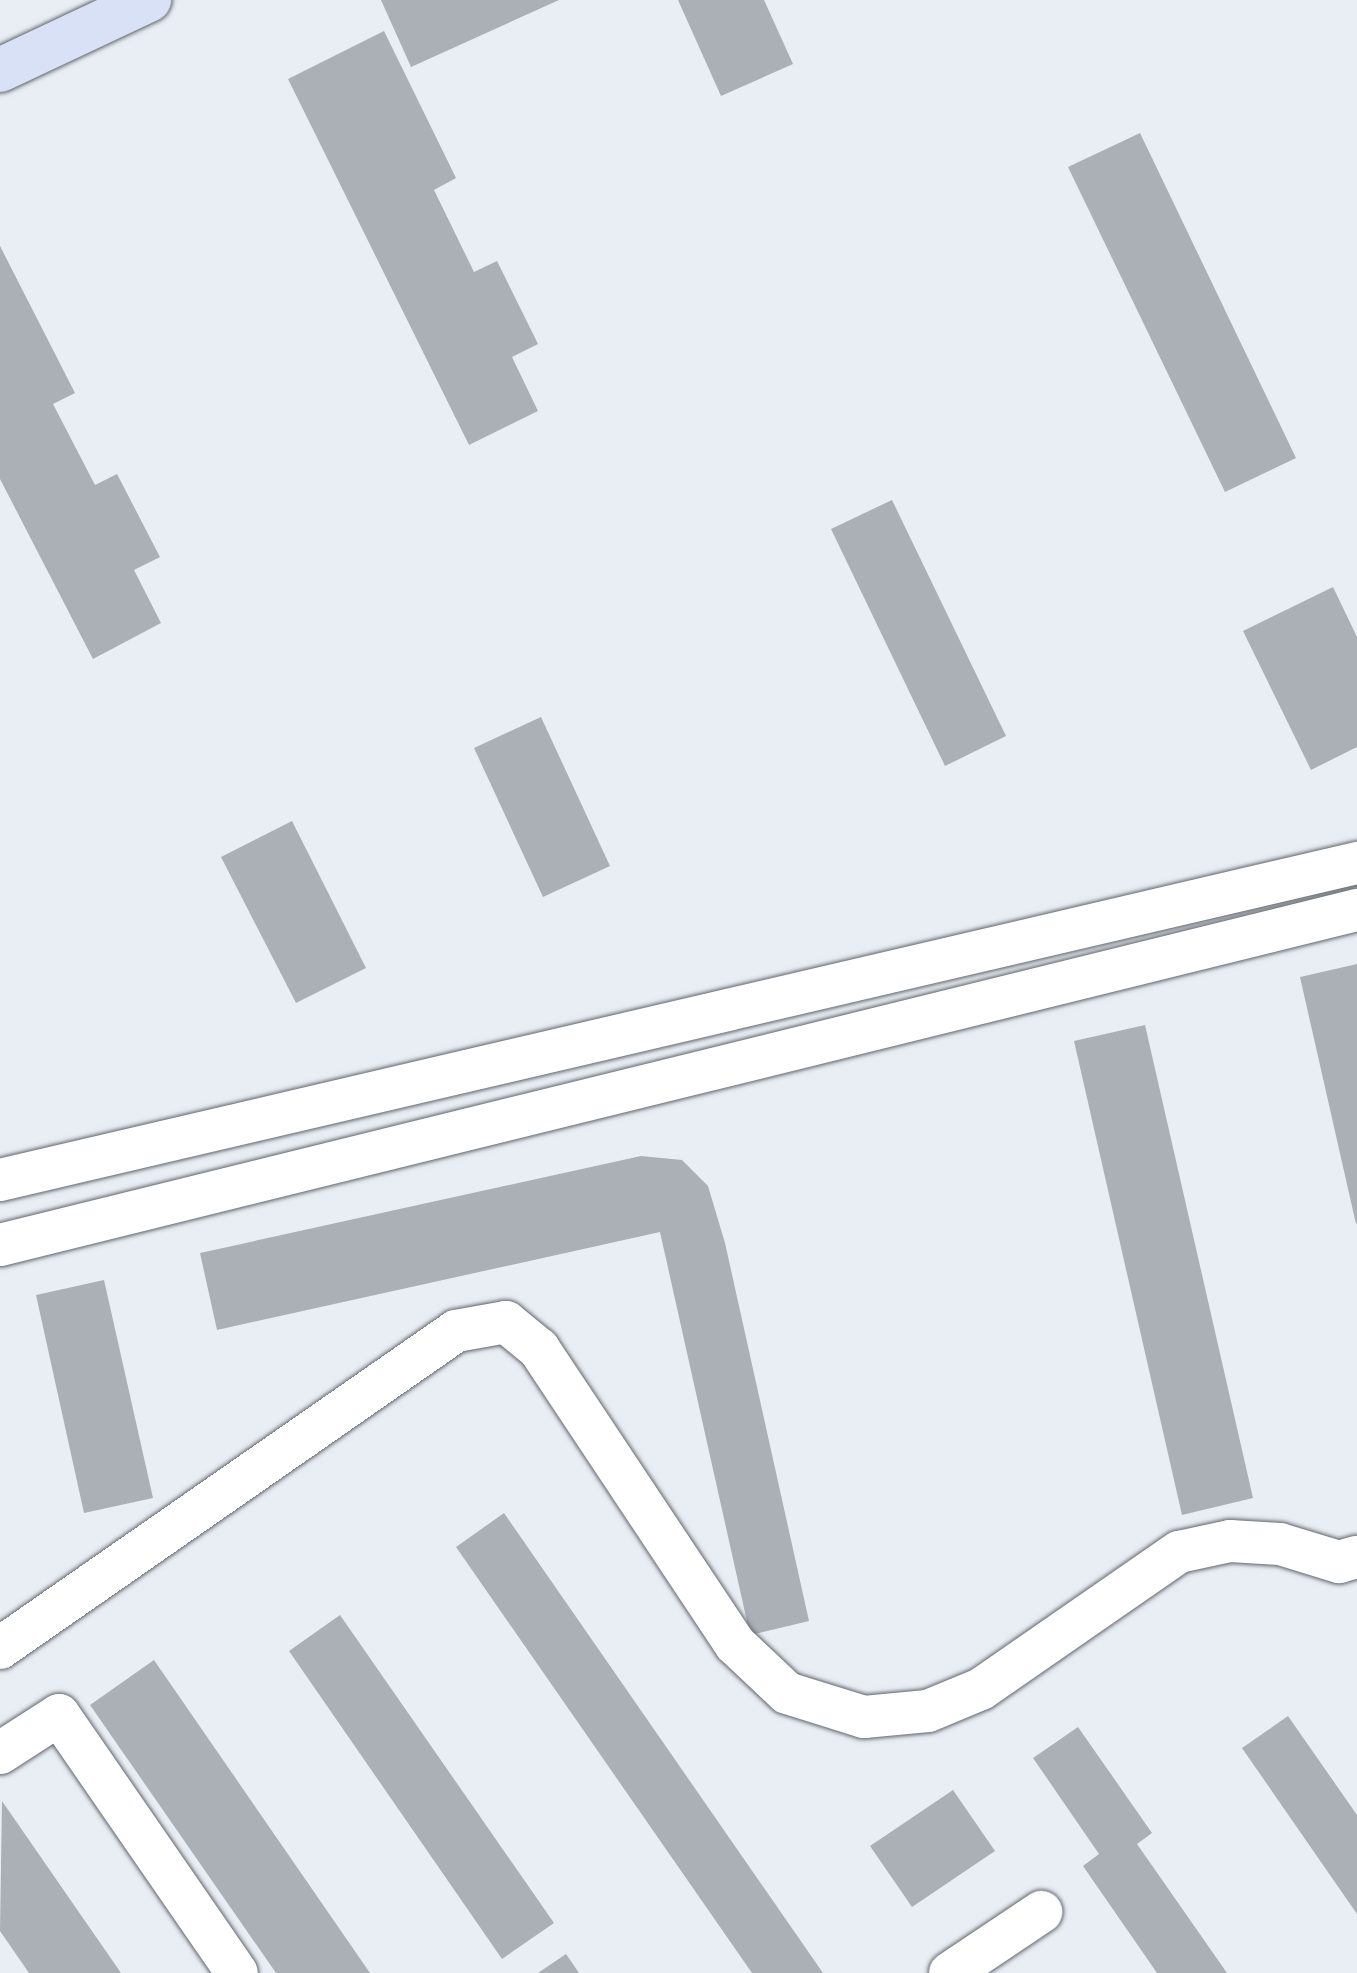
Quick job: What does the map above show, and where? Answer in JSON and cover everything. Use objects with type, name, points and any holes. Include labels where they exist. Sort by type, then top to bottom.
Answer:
[{"type":"main road","points":[[0,70],[149,0]]},
{"type":"street","points":[[0,1180],[1357,863]]},
{"type":"street","points":[[0,1245],[1357,910]]},
{"type":"street","points":[[0,1648],[456,1331],[506,1322],[539,1349],[735,1644],[787,1693],[864,1717],[928,1711],[981,1689],[1179,1552],[1230,1541],[1280,1544],[1339,1562],[1357,1557]]},
{"type":"street","points":[[0,1753],[59,1715],[237,1973]]},
{"type":"street","points":[[950,1973],[1041,1912]]},
{"type":"building","points":[[381,0],[559,0],[411,67]]},
{"type":"building","points":[[678,0],[764,0],[793,64],[721,96]]},
{"type":"building","points":[[384,31],[456,178],[434,190],[474,272],[497,261],[538,344],[512,357],[538,411],[469,445],[288,79]]},
{"type":"building","points":[[1140,133],[1296,458],[1225,492],[1068,167]]},
{"type":"building","points":[[0,246],[75,393],[53,404],[95,485],[117,474],[160,557],[134,570],[161,623],[93,659],[0,479]]},
{"type":"building","points":[[892,500],[1006,736],[945,766],[831,529]]},
{"type":"building","points":[[1333,587],[1357,637],[1357,747],[1311,770],[1243,631]]},
{"type":"building","points":[[541,717],[610,866],[543,897],[474,748]]},
{"type":"building","points":[[292,821],[366,968],[296,1003],[221,857]]},
{"type":"building","points":[[1357,964],[1357,1223],[1356,1224],[1300,977]]},
{"type":"building","points":[[1145,1025],[1253,1498],[1182,1515],[1074,1041]]},
{"type":"building","points":[[641,1156],[682,1160],[708,1186],[725,1243],[809,1621],[750,1635],[660,1232],[217,1330],[200,1253]]},
{"type":"building","points":[[104,1280],[153,1498],[84,1513],[36,1295]]},
{"type":"building","points":[[504,1513],[823,1973],[752,1973],[456,1547]]},
{"type":"building","points":[[340,1615],[554,1923],[502,1959],[289,1651]]},
{"type":"building","points":[[154,1660],[370,1973],[276,1973],[90,1705]]},
{"type":"building","points":[[1288,1716],[1357,1815],[1357,1914],[1242,1748]]},
{"type":"building","points":[[1078,1727],[1152,1833],[1137,1844],[1227,1973],[1157,1973],[1083,1866],[1099,1854],[1033,1758]]},
{"type":"building","points":[[953,1790],[995,1851],[912,1907],[870,1846]]},
{"type":"building","points":[[2,1801],[121,1973],[29,1973],[0,1931]]},
{"type":"building","points":[[566,1954],[579,1973],[538,1973]]}]
